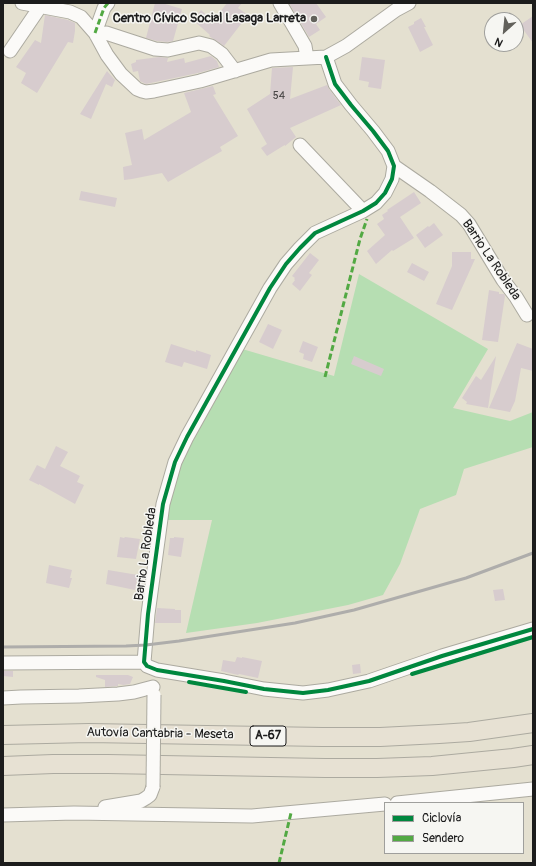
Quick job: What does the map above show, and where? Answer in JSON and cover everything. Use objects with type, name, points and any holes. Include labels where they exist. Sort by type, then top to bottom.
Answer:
[{"type":"highway","name":"Autovía Cantabria - Meseta","points":[[3,735],[89,733],[380,737],[469,732],[533,723]]},
{"type":"highway","points":[[3,766],[101,764],[377,768],[432,766],[533,755]]},
{"type":"street","points":[[96,34],[102,14],[108,3]]},
{"type":"street","points":[[280,3],[305,46],[307,58]]},
{"type":"street","points":[[10,51],[32,5],[70,12],[82,17],[96,34],[107,55],[121,74],[134,87],[142,91],[154,92],[200,81],[271,60],[326,57],[346,46],[396,10],[409,3]]},
{"type":"street","points":[[96,34],[106,33],[155,49],[168,50],[199,43],[211,46],[222,54],[235,70]]},
{"type":"street","points":[[326,57],[334,84],[388,151],[394,166]]},
{"type":"street","points":[[300,145],[363,211]]},
{"type":"street","name":"Barrio La Robleda","points":[[144,662],[148,614],[163,504],[175,462],[270,288],[286,264],[315,233],[363,211],[376,203],[385,194],[392,179],[394,166],[430,190],[461,215],[469,224],[503,280],[527,315]]},
{"type":"street","points":[[3,663],[144,662],[147,666],[157,670],[264,689],[303,693],[328,690],[369,681],[442,656],[533,629]]},
{"type":"street","points":[[157,670],[154,691],[153,787],[160,814]]},
{"type":"street","points":[[3,698],[79,696],[154,691]]},
{"type":"street","points":[[74,813],[141,801],[150,795],[153,787]]},
{"type":"street","points":[[407,802],[533,789]]},
{"type":"street","points":[[3,815],[74,813],[252,816],[384,804]]},
{"type":"green space","points":[[359,274],[488,349],[453,408],[510,421],[533,412],[533,447],[464,469],[456,495],[420,509],[400,564],[383,595],[348,605],[257,623],[186,633],[212,520],[166,520],[175,462],[232,346],[334,376]]},
{"type":"building","points":[[155,3],[162,3],[182,9],[173,41],[157,41],[146,38]]},
{"type":"building","points":[[227,3],[242,3],[238,8],[248,15],[224,46],[209,36],[210,35],[193,20],[201,10],[213,21]]},
{"type":"building","name":"Centro Cívico Social Lasaga Larreta","points":[[289,3],[316,3],[326,17],[316,24],[320,30],[309,37]]},
{"type":"building","points":[[45,15],[75,23],[75,31],[73,43],[68,42],[37,93],[21,83],[26,73],[16,67],[35,40],[41,43]]},
{"type":"building","points":[[533,16],[533,43],[524,31],[524,22]]},
{"type":"building","points":[[421,18],[433,45],[420,52],[408,27]]},
{"type":"building","points":[[211,56],[217,61],[219,67],[146,84],[140,81],[138,71],[133,72],[131,64],[136,62],[136,60],[159,57],[168,58],[167,62],[184,58],[185,63]]},
{"type":"building","points":[[362,57],[385,60],[381,89],[368,87],[369,82],[359,80]]},
{"type":"building","points":[[293,67],[290,99],[327,85],[341,105],[290,128],[296,137],[285,146],[267,156],[261,148],[267,144],[247,109],[270,94],[272,68]]},
{"type":"building","points":[[107,71],[115,80],[112,87],[106,84],[91,119],[80,114]]},
{"type":"building","points":[[213,86],[216,94],[213,95],[238,136],[220,147],[222,151],[168,182],[162,173],[124,180],[123,167],[132,165],[125,133],[142,129],[144,140],[191,112],[184,93]]},
{"type":"building","points":[[81,191],[117,198],[115,207],[79,200]]},
{"type":"building","points":[[414,192],[421,203],[400,217],[414,238],[393,251],[392,250],[376,264],[367,251],[385,235],[377,224],[384,219],[382,215],[388,211],[387,210]]},
{"type":"building","points":[[434,223],[443,235],[425,248],[416,235]]},
{"type":"building","points":[[452,252],[471,252],[471,259],[475,259],[452,310],[436,304],[452,266]]},
{"type":"building","points":[[310,253],[319,260],[309,273],[312,275],[300,291],[292,284],[295,278],[292,276]]},
{"type":"building","points":[[412,263],[429,272],[424,281],[407,272]]},
{"type":"building","points":[[489,290],[499,292],[499,294],[504,294],[505,296],[498,342],[482,340]]},
{"type":"building","points":[[268,324],[282,330],[273,349],[259,342]]},
{"type":"building","points":[[303,341],[318,347],[312,362],[303,359],[304,354],[299,352]]},
{"type":"building","points":[[517,343],[533,349],[533,371],[521,368],[515,401],[510,412],[489,408]]},
{"type":"building","points":[[171,344],[211,355],[207,369],[184,362],[182,367],[165,362]]},
{"type":"building","points":[[354,356],[384,369],[381,376],[351,364]]},
{"type":"building","points":[[496,356],[488,408],[466,404],[467,402],[462,398],[476,376],[481,380]]},
{"type":"building","points":[[56,446],[68,452],[60,466],[80,476],[77,482],[84,485],[75,504],[29,480],[37,465],[45,469]]},
{"type":"building","points":[[120,537],[140,539],[136,559],[117,557]]},
{"type":"building","points":[[170,538],[184,538],[181,557],[168,555]]},
{"type":"building","points":[[49,565],[72,570],[70,578],[72,578],[69,588],[46,583]]},
{"type":"building","points":[[108,570],[138,575],[135,590],[106,584]]},
{"type":"building","points":[[503,589],[505,600],[495,601],[493,590]]},
{"type":"building","points":[[157,608],[181,610],[181,623],[155,623]]},
{"type":"building","points":[[237,657],[262,661],[258,678],[221,671],[223,660],[235,662]]},
{"type":"building","points":[[360,664],[361,673],[353,674],[352,665]]},
{"type":"building","points":[[3,671],[13,671],[13,677],[3,676]]},
{"type":"building","points":[[96,675],[128,675],[133,677],[130,684],[118,684],[118,686],[105,687],[105,680],[96,677]]},
{"type":"railway","points":[[3,647],[146,645],[295,623],[354,610],[466,578],[533,553]]},
{"type":"marked path","points":[[95,33],[104,8],[108,3]]},
{"type":"marked path","points":[[325,377],[360,239],[367,219]]},
{"type":"marked path","points":[[279,863],[291,813]]},
{"type":"cycle path","points":[[326,57],[335,84],[388,151],[394,166],[392,179],[385,193],[376,203],[363,211],[315,233],[286,264],[270,288],[187,437],[175,462],[163,504],[148,614],[144,662],[147,666],[157,670],[264,689],[303,693],[328,690],[369,681],[442,656],[533,629]]},
{"type":"cycle path","points":[[412,674],[533,637]]},
{"type":"cycle path","points":[[189,682],[246,692]]},
{"type":"place","name":"Centro Cívico Social Lasaga Larreta","points":[[314,19]]}]
